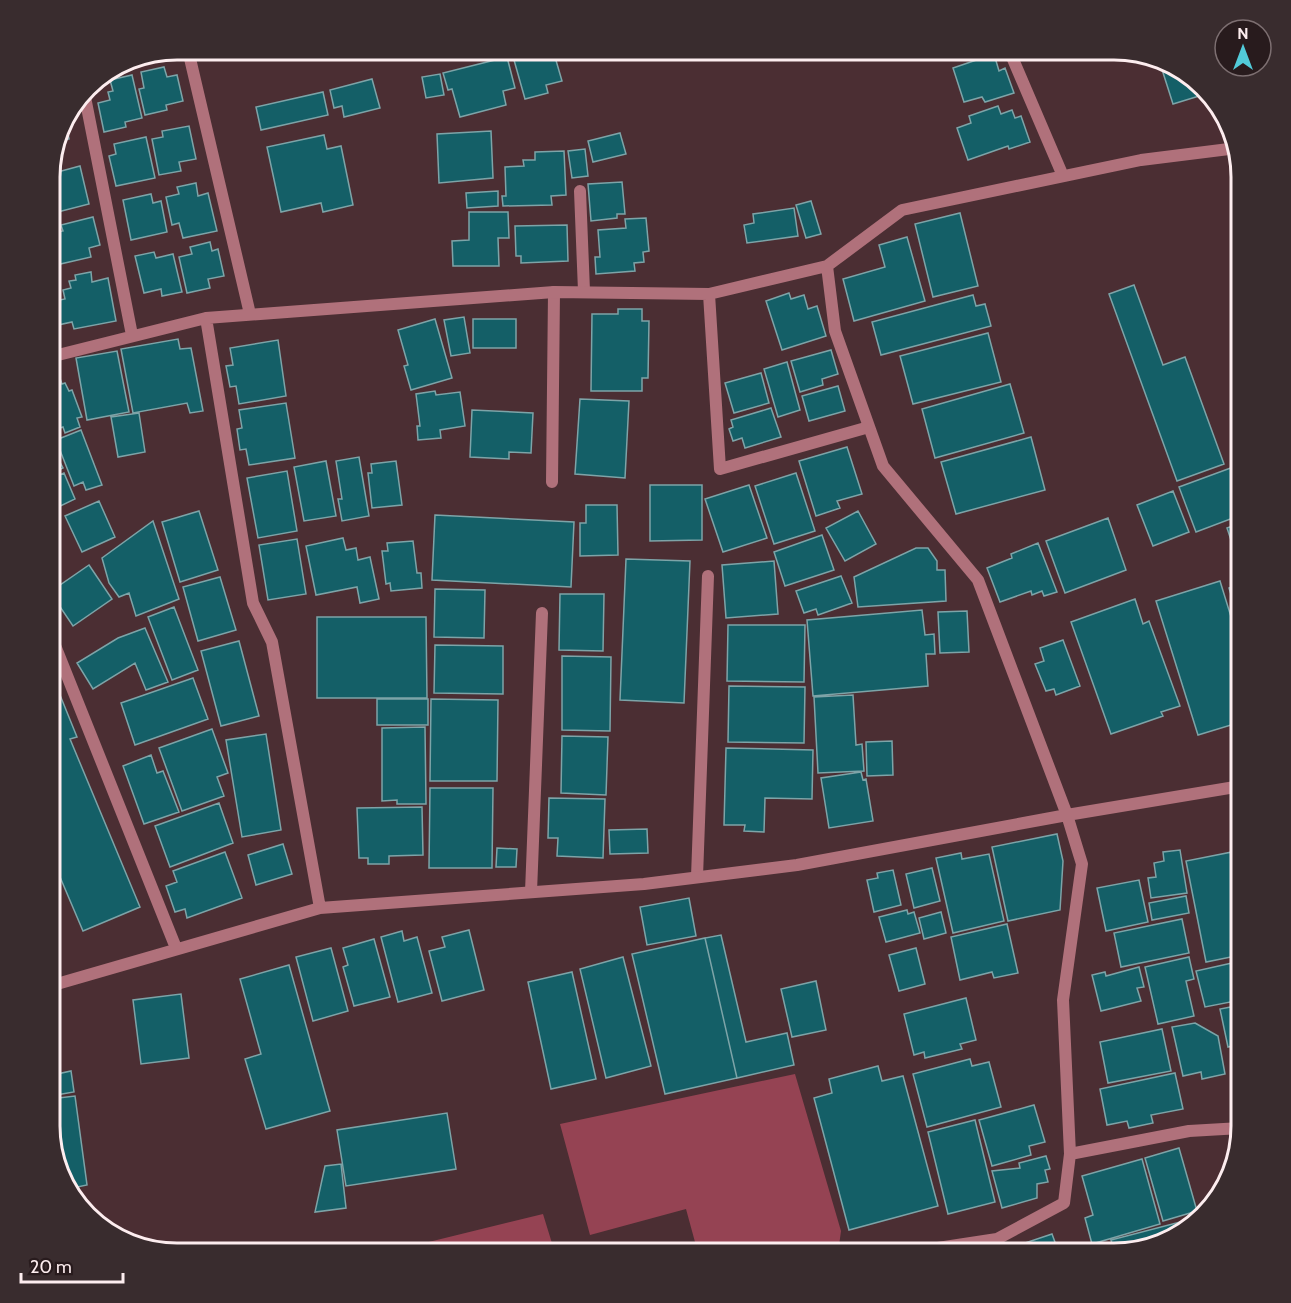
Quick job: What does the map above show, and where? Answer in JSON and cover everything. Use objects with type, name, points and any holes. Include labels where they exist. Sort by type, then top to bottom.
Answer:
[{"type":"street","points":[[190,60],[250,314]]},
{"type":"street","points":[[1013,60],[1063,176]]},
{"type":"street","points":[[86,103],[132,335]]},
{"type":"street","points":[[60,354],[206,318],[554,292],[709,294],[827,266],[902,210],[1141,160],[1228,149]]},
{"type":"street","points":[[579,191],[584,291]]},
{"type":"street","points":[[827,266],[836,331],[883,466],[978,579],[1067,815],[1082,864],[1063,999],[1070,1154],[1064,1203],[997,1239],[972,1243]]},
{"type":"street","points":[[552,482],[554,292]]},
{"type":"street","points":[[709,294],[720,469],[869,427]]},
{"type":"street","points":[[206,318],[253,603],[272,642],[320,908]]},
{"type":"street","points":[[697,877],[708,576]]},
{"type":"street","points":[[531,892],[542,613]]},
{"type":"street","points":[[60,658],[176,948]]},
{"type":"street","points":[[60,983],[320,908],[531,892],[697,877],[797,865],[1067,815],[1231,788]]},
{"type":"street","points":[[1070,1154],[1189,1131],[1231,1129]]},
{"type":"shaded area","points":[[795,1074],[841,1231],[839,1243],[695,1243],[686,1209],[590,1235],[560,1124]]},
{"type":"shaded area","points":[[543,1214],[552,1243],[425,1243]]},
{"type":"building","points":[[495,60],[508,60],[515,88],[503,91],[506,105],[460,117],[452,89],[448,90],[443,73]]},
{"type":"building","points":[[514,60],[556,60],[562,81],[546,85],[548,93],[525,99]]},
{"type":"building","points":[[976,60],[996,60],[999,71],[1005,68],[1014,93],[985,102],[982,97],[964,102],[953,68]]},
{"type":"building","points":[[164,67],[167,77],[177,75],[183,101],[166,105],[167,110],[145,115],[139,89],[144,88],[141,72]]},
{"type":"building","points":[[1162,70],[1185,84],[1199,96],[1173,104]]},
{"type":"building","points":[[440,74],[444,95],[426,98],[422,77]]},
{"type":"building","points":[[132,75],[142,118],[125,122],[126,127],[104,132],[98,103],[110,100],[108,92],[113,91],[110,81]]},
{"type":"building","points":[[372,79],[380,108],[344,117],[342,106],[334,108],[330,90]]},
{"type":"building","points":[[323,92],[328,115],[261,130],[256,107]]},
{"type":"building","points":[[998,106],[1001,114],[1012,110],[1015,118],[1021,116],[1030,142],[1009,149],[1008,146],[968,160],[957,128],[971,123],[969,116]]},
{"type":"building","points":[[189,126],[196,159],[179,162],[181,171],[159,175],[152,139],[163,137],[162,131]]},
{"type":"building","points":[[491,131],[493,178],[439,183],[437,134]]},
{"type":"building","points":[[620,133],[626,154],[593,162],[588,141]]},
{"type":"building","points":[[324,135],[327,149],[341,146],[353,205],[323,212],[321,203],[281,212],[267,147]]},
{"type":"building","points":[[146,137],[155,178],[116,186],[109,156],[116,154],[114,144]]},
{"type":"building","points":[[585,149],[588,176],[572,178],[568,151]]},
{"type":"building","points":[[564,151],[566,195],[551,196],[552,205],[503,206],[502,196],[506,196],[505,167],[524,166],[523,160],[535,160],[535,152]]},
{"type":"building","points":[[80,166],[89,204],[60,211],[60,171]]},
{"type":"building","points":[[622,182],[625,214],[617,214],[617,218],[591,221],[588,184]]},
{"type":"building","points":[[196,183],[198,196],[208,193],[217,231],[183,238],[179,223],[172,225],[166,197],[179,194],[177,187]]},
{"type":"building","points":[[498,191],[498,206],[467,208],[466,193]]},
{"type":"building","points":[[151,194],[153,203],[161,201],[167,232],[131,240],[123,200]]},
{"type":"building","points":[[811,201],[821,234],[806,238],[796,205]]},
{"type":"building","points":[[794,208],[798,236],[747,243],[744,225],[754,223],[753,214]]},
{"type":"building","points":[[469,212],[508,212],[509,238],[498,238],[499,266],[453,266],[452,241],[469,240]]},
{"type":"building","points":[[960,213],[978,286],[933,297],[915,224]]},
{"type":"building","points":[[93,217],[100,245],[89,248],[91,257],[60,264],[60,231],[63,231],[61,225]]},
{"type":"building","points":[[646,218],[649,251],[643,252],[644,262],[634,263],[635,271],[596,274],[595,257],[600,257],[598,230],[626,228],[625,219]]},
{"type":"building","points":[[567,225],[568,261],[521,263],[521,256],[516,256],[515,226]]},
{"type":"building","points":[[907,237],[925,301],[854,321],[843,279],[885,267],[879,245]]},
{"type":"building","points":[[210,242],[212,251],[218,249],[224,276],[208,279],[210,288],[187,293],[179,257],[192,254],[190,247]]},
{"type":"building","points":[[154,252],[156,258],[173,254],[182,292],[162,296],[161,289],[144,293],[135,256]]},
{"type":"building","points":[[91,272],[92,282],[108,278],[116,321],[74,329],[72,322],[60,325],[60,300],[65,299],[63,290],[71,288],[69,281],[76,280],[75,275]]},
{"type":"building","points":[[1134,285],[1163,365],[1185,357],[1224,464],[1177,481],[1109,294]]},
{"type":"building","points":[[789,293],[791,299],[804,295],[808,309],[817,306],[826,336],[782,350],[766,301]]},
{"type":"building","points":[[973,295],[976,306],[985,304],[991,326],[881,355],[872,322]]},
{"type":"building","points":[[618,309],[642,309],[642,321],[649,321],[648,378],[642,378],[642,391],[591,391],[592,314],[618,314]]},
{"type":"building","points":[[464,317],[470,353],[451,356],[444,320]]},
{"type":"building","points":[[435,319],[452,378],[411,390],[404,366],[408,365],[398,330]]},
{"type":"building","points":[[473,319],[516,319],[516,348],[473,348]]},
{"type":"building","points":[[988,333],[1001,382],[913,404],[900,356]]},
{"type":"building","points":[[178,339],[180,349],[191,348],[203,411],[190,413],[187,403],[133,413],[121,349]]},
{"type":"building","points":[[278,340],[286,396],[239,404],[236,386],[230,387],[226,366],[233,365],[230,348]]},
{"type":"building","points":[[831,350],[838,374],[822,379],[823,385],[800,392],[791,361]]},
{"type":"building","points":[[117,351],[129,412],[87,420],[76,358]]},
{"type":"building","points":[[787,362],[800,410],[778,417],[764,369]]},
{"type":"building","points":[[761,373],[769,403],[734,413],[725,383]]},
{"type":"building","points":[[60,378],[69,391],[72,390],[82,417],[77,418],[80,427],[65,433],[63,427],[60,428]]},
{"type":"building","points":[[1010,384],[1024,433],[935,458],[922,409]]},
{"type":"building","points":[[838,386],[845,411],[809,421],[802,396]]},
{"type":"building","points":[[435,391],[436,395],[460,392],[465,426],[440,430],[441,438],[418,440],[417,426],[420,426],[416,394]]},
{"type":"building","points":[[580,399],[629,401],[625,478],[575,474]]},
{"type":"building","points":[[286,403],[295,458],[249,465],[246,449],[240,450],[237,429],[242,428],[239,410]]},
{"type":"building","points":[[771,408],[781,437],[745,448],[742,438],[733,441],[729,429],[733,427],[731,420]]},
{"type":"building","points":[[472,410],[533,413],[531,453],[509,452],[509,459],[470,457]]},
{"type":"building","points":[[139,413],[145,452],[118,457],[111,417]]},
{"type":"building","points":[[81,430],[102,485],[86,490],[83,482],[74,486],[60,450],[60,438]]},
{"type":"building","points":[[1031,437],[1045,490],[956,514],[941,462]]},
{"type":"building","points":[[847,447],[862,494],[837,501],[840,508],[816,516],[799,461]]},
{"type":"building","points":[[359,457],[369,516],[342,521],[338,499],[342,499],[336,461]]},
{"type":"building","points":[[326,461],[336,516],[304,521],[294,467]]},
{"type":"building","points":[[396,461],[402,505],[372,508],[368,473],[372,473],[371,464]]},
{"type":"building","points":[[1231,468],[1231,519],[1196,532],[1179,487]]},
{"type":"building","points":[[287,471],[297,531],[258,538],[247,478]]},
{"type":"building","points":[[64,473],[75,499],[60,506],[60,475]]},
{"type":"building","points":[[796,473],[815,531],[774,544],[755,486]]},
{"type":"building","points":[[650,485],[702,485],[702,540],[650,541]]},
{"type":"building","points":[[749,485],[767,538],[723,552],[705,499]]},
{"type":"building","points":[[1173,491],[1189,532],[1153,546],[1137,505]]},
{"type":"building","points":[[99,501],[115,537],[82,552],[65,516]]},
{"type":"building","points":[[586,505],[617,505],[618,555],[580,556],[580,523],[586,523]]},
{"type":"building","points":[[199,511],[218,570],[180,582],[162,522]]},
{"type":"building","points":[[858,511],[876,544],[845,561],[826,528]]},
{"type":"building","points":[[435,515],[574,522],[571,587],[432,580]]},
{"type":"building","points":[[1108,518],[1126,570],[1065,593],[1046,541]]},
{"type":"building","points":[[153,521],[179,599],[136,616],[129,593],[119,597],[109,583],[102,558]]},
{"type":"building","points":[[1231,527],[1231,540],[1227,528]]},
{"type":"building","points":[[822,535],[834,570],[785,586],[774,552]]},
{"type":"building","points":[[343,538],[346,550],[356,548],[358,560],[370,557],[379,599],[360,603],[357,587],[316,595],[306,546]]},
{"type":"building","points":[[297,539],[306,594],[268,600],[259,545]]},
{"type":"building","points":[[413,541],[417,573],[421,573],[422,588],[391,591],[390,583],[386,584],[382,551],[388,551],[387,543]]},
{"type":"building","points":[[1038,543],[1057,592],[1044,596],[1042,591],[1032,595],[1031,591],[1000,602],[987,568],[1012,558],[1011,554]]},
{"type":"building","points":[[916,548],[928,548],[937,561],[937,570],[945,570],[946,601],[858,607],[854,577]]},
{"type":"building","points":[[626,559],[690,561],[684,703],[620,700]]},
{"type":"building","points":[[774,561],[778,614],[726,618],[722,565]]},
{"type":"building","points":[[89,565],[112,599],[73,626],[60,607],[60,585]]},
{"type":"building","points":[[841,576],[852,603],[818,615],[816,609],[804,613],[796,591]]},
{"type":"building","points":[[220,577],[236,630],[198,641],[183,587]]},
{"type":"building","points":[[1220,581],[1231,617],[1231,725],[1198,735],[1156,601]]},
{"type":"building","points":[[435,589],[485,590],[484,638],[434,637]]},
{"type":"building","points":[[560,594],[604,594],[603,651],[559,650]]},
{"type":"building","points":[[1135,599],[1143,624],[1149,621],[1180,706],[1161,712],[1163,716],[1111,734],[1071,622]]},
{"type":"building","points":[[174,607],[198,670],[172,680],[148,617]]},
{"type":"building","points":[[922,610],[925,635],[934,634],[935,654],[926,654],[928,686],[813,696],[807,620]]},
{"type":"building","points":[[967,611],[969,652],[940,653],[938,612]]},
{"type":"building","points":[[317,617],[426,617],[427,698],[317,698]]},
{"type":"building","points":[[728,625],[805,625],[804,682],[727,681]]},
{"type":"building","points":[[145,628],[168,682],[146,690],[135,663],[93,689],[77,663],[118,638]]},
{"type":"building","points":[[1063,640],[1080,686],[1056,695],[1054,689],[1046,691],[1035,664],[1044,661],[1040,648]]},
{"type":"building","points":[[239,641],[259,716],[221,726],[201,651]]},
{"type":"building","points":[[435,645],[503,646],[503,694],[434,693]]},
{"type":"building","points":[[562,656],[611,657],[610,731],[562,730]]},
{"type":"building","points":[[193,678],[208,719],[135,745],[121,703]]},
{"type":"building","points":[[729,686],[805,687],[804,743],[728,742]]},
{"type":"building","points":[[60,695],[77,737],[70,739],[140,907],[83,931],[60,877]]},
{"type":"building","points":[[853,695],[856,745],[862,744],[864,771],[818,773],[814,697]]},
{"type":"building","points":[[377,699],[428,699],[428,725],[377,725]]},
{"type":"building","points":[[431,699],[498,700],[497,781],[430,781]]},
{"type":"building","points":[[425,727],[426,804],[397,804],[397,800],[382,801],[382,728]]},
{"type":"building","points":[[212,729],[228,773],[217,777],[224,796],[182,811],[159,748]]},
{"type":"building","points":[[266,734],[281,830],[242,837],[226,740]]},
{"type":"building","points":[[562,736],[608,737],[606,795],[561,793]]},
{"type":"building","points":[[892,741],[893,775],[867,776],[866,742]]},
{"type":"building","points":[[726,748],[813,750],[812,799],[765,798],[764,832],[744,831],[745,825],[724,825]]},
{"type":"building","points":[[151,755],[157,773],[163,771],[179,812],[144,824],[123,766]]},
{"type":"building","points":[[861,772],[863,780],[866,779],[873,821],[829,828],[821,778]]},
{"type":"building","points":[[430,788],[493,788],[492,868],[429,868]]},
{"type":"building","points":[[549,798],[605,799],[603,858],[557,856],[558,838],[548,838]]},
{"type":"building","points":[[219,803],[233,843],[170,867],[155,826]]},
{"type":"building","points":[[422,807],[423,855],[389,856],[389,864],[368,864],[368,858],[359,858],[357,808]]},
{"type":"building","points":[[647,829],[648,853],[610,854],[609,830]]},
{"type":"building","points":[[1057,834],[1063,861],[1060,910],[1008,921],[992,847]]},
{"type":"building","points":[[283,844],[292,874],[256,885],[248,855]]},
{"type":"building","points":[[497,848],[517,849],[516,867],[496,867]]},
{"type":"building","points":[[1180,850],[1187,893],[1151,898],[1148,878],[1156,877],[1154,863],[1164,861],[1163,852]]},
{"type":"building","points":[[225,852],[242,898],[187,918],[185,909],[175,912],[166,886],[177,882],[173,871]]},
{"type":"building","points":[[1231,852],[1231,957],[1206,962],[1186,861]]},
{"type":"building","points":[[961,853],[962,859],[989,854],[1004,921],[953,933],[936,858]]},
{"type":"building","points":[[932,868],[940,901],[914,908],[906,874]]},
{"type":"building","points":[[893,870],[901,905],[874,912],[867,880],[878,878],[877,873]]},
{"type":"building","points":[[1139,880],[1148,922],[1106,931],[1097,888]]},
{"type":"building","points":[[1186,896],[1189,913],[1152,920],[1149,903]]},
{"type":"building","points":[[689,898],[696,936],[647,945],[640,907]]},
{"type":"building","points":[[907,910],[908,914],[914,912],[920,933],[886,942],[879,917]]},
{"type":"building","points":[[941,912],[946,933],[924,939],[919,918]]},
{"type":"building","points":[[1182,919],[1189,953],[1121,967],[1114,933]]},
{"type":"building","points":[[1007,924],[1018,973],[994,978],[992,972],[960,980],[951,937]]},
{"type":"building","points":[[469,930],[484,990],[442,1001],[429,951],[445,947],[442,937]]},
{"type":"building","points":[[402,931],[404,941],[417,937],[432,993],[398,1002],[381,937]]},
{"type":"building","points":[[721,935],[746,1042],[787,1033],[794,1065],[737,1078],[705,938]]},
{"type":"building","points":[[705,938],[737,1078],[665,1094],[632,954]]},
{"type":"building","points":[[374,939],[390,997],[354,1006],[343,967],[348,965],[343,948]]},
{"type":"building","points":[[331,948],[348,1011],[313,1021],[296,957]]},
{"type":"building","points":[[916,948],[925,984],[899,991],[889,955]]},
{"type":"building","points":[[623,957],[651,1066],[606,1078],[580,969]]},
{"type":"building","points":[[1189,957],[1194,979],[1186,981],[1194,1016],[1158,1024],[1145,967]]},
{"type":"building","points":[[1231,963],[1231,1002],[1205,1007],[1196,971]]},
{"type":"building","points":[[289,965],[330,1111],[266,1129],[245,1059],[261,1054],[240,979]]},
{"type":"building","points":[[1139,967],[1144,987],[1137,988],[1141,1001],[1101,1011],[1092,975],[1105,972],[1106,976]]},
{"type":"building","points":[[572,972],[596,1079],[551,1089],[528,982]]},
{"type":"building","points":[[816,981],[826,1030],[792,1037],[781,989]]},
{"type":"building","points":[[181,994],[189,1058],[141,1064],[133,1000]]},
{"type":"building","points":[[966,998],[976,1040],[960,1044],[962,1049],[925,1058],[924,1052],[914,1055],[904,1014]]},
{"type":"building","points":[[1231,1007],[1231,1046],[1228,1047],[1220,1009]]},
{"type":"building","points":[[1195,1023],[1218,1036],[1225,1074],[1202,1079],[1201,1072],[1183,1076],[1172,1027]]},
{"type":"building","points":[[1162,1029],[1171,1071],[1108,1083],[1100,1042]]},
{"type":"building","points":[[970,1059],[972,1066],[989,1062],[1001,1107],[927,1127],[913,1074]]},
{"type":"building","points":[[878,1066],[882,1081],[903,1076],[938,1206],[849,1230],[814,1098],[832,1093],[829,1079]]},
{"type":"building","points":[[71,1071],[74,1092],[60,1094],[60,1073]]},
{"type":"building","points":[[1175,1073],[1183,1109],[1151,1115],[1153,1123],[1129,1128],[1127,1121],[1107,1125],[1100,1089]]},
{"type":"building","points":[[75,1096],[87,1185],[78,1187],[64,1156],[60,1134],[60,1098]]},
{"type":"building","points":[[1034,1105],[1045,1142],[1029,1146],[1031,1155],[992,1166],[979,1120]]},
{"type":"building","points":[[447,1113],[456,1169],[346,1186],[337,1130]]},
{"type":"building","points":[[975,1120],[995,1202],[948,1214],[928,1132]]},
{"type":"building","points":[[1179,1148],[1197,1209],[1163,1221],[1145,1158]]},
{"type":"building","points":[[1046,1156],[1050,1169],[1045,1170],[1048,1182],[1037,1184],[1037,1198],[1002,1208],[992,1171],[1020,1168],[1019,1163]]},
{"type":"building","points":[[1142,1159],[1160,1224],[1092,1243],[1085,1218],[1093,1215],[1082,1176]]},
{"type":"building","points":[[341,1164],[346,1208],[315,1212],[325,1166]]},
{"type":"building","points":[[1181,1222],[1166,1231],[1137,1241],[1112,1243],[1111,1240]]},
{"type":"building","points":[[1052,1234],[1055,1243],[1025,1243]]}]
